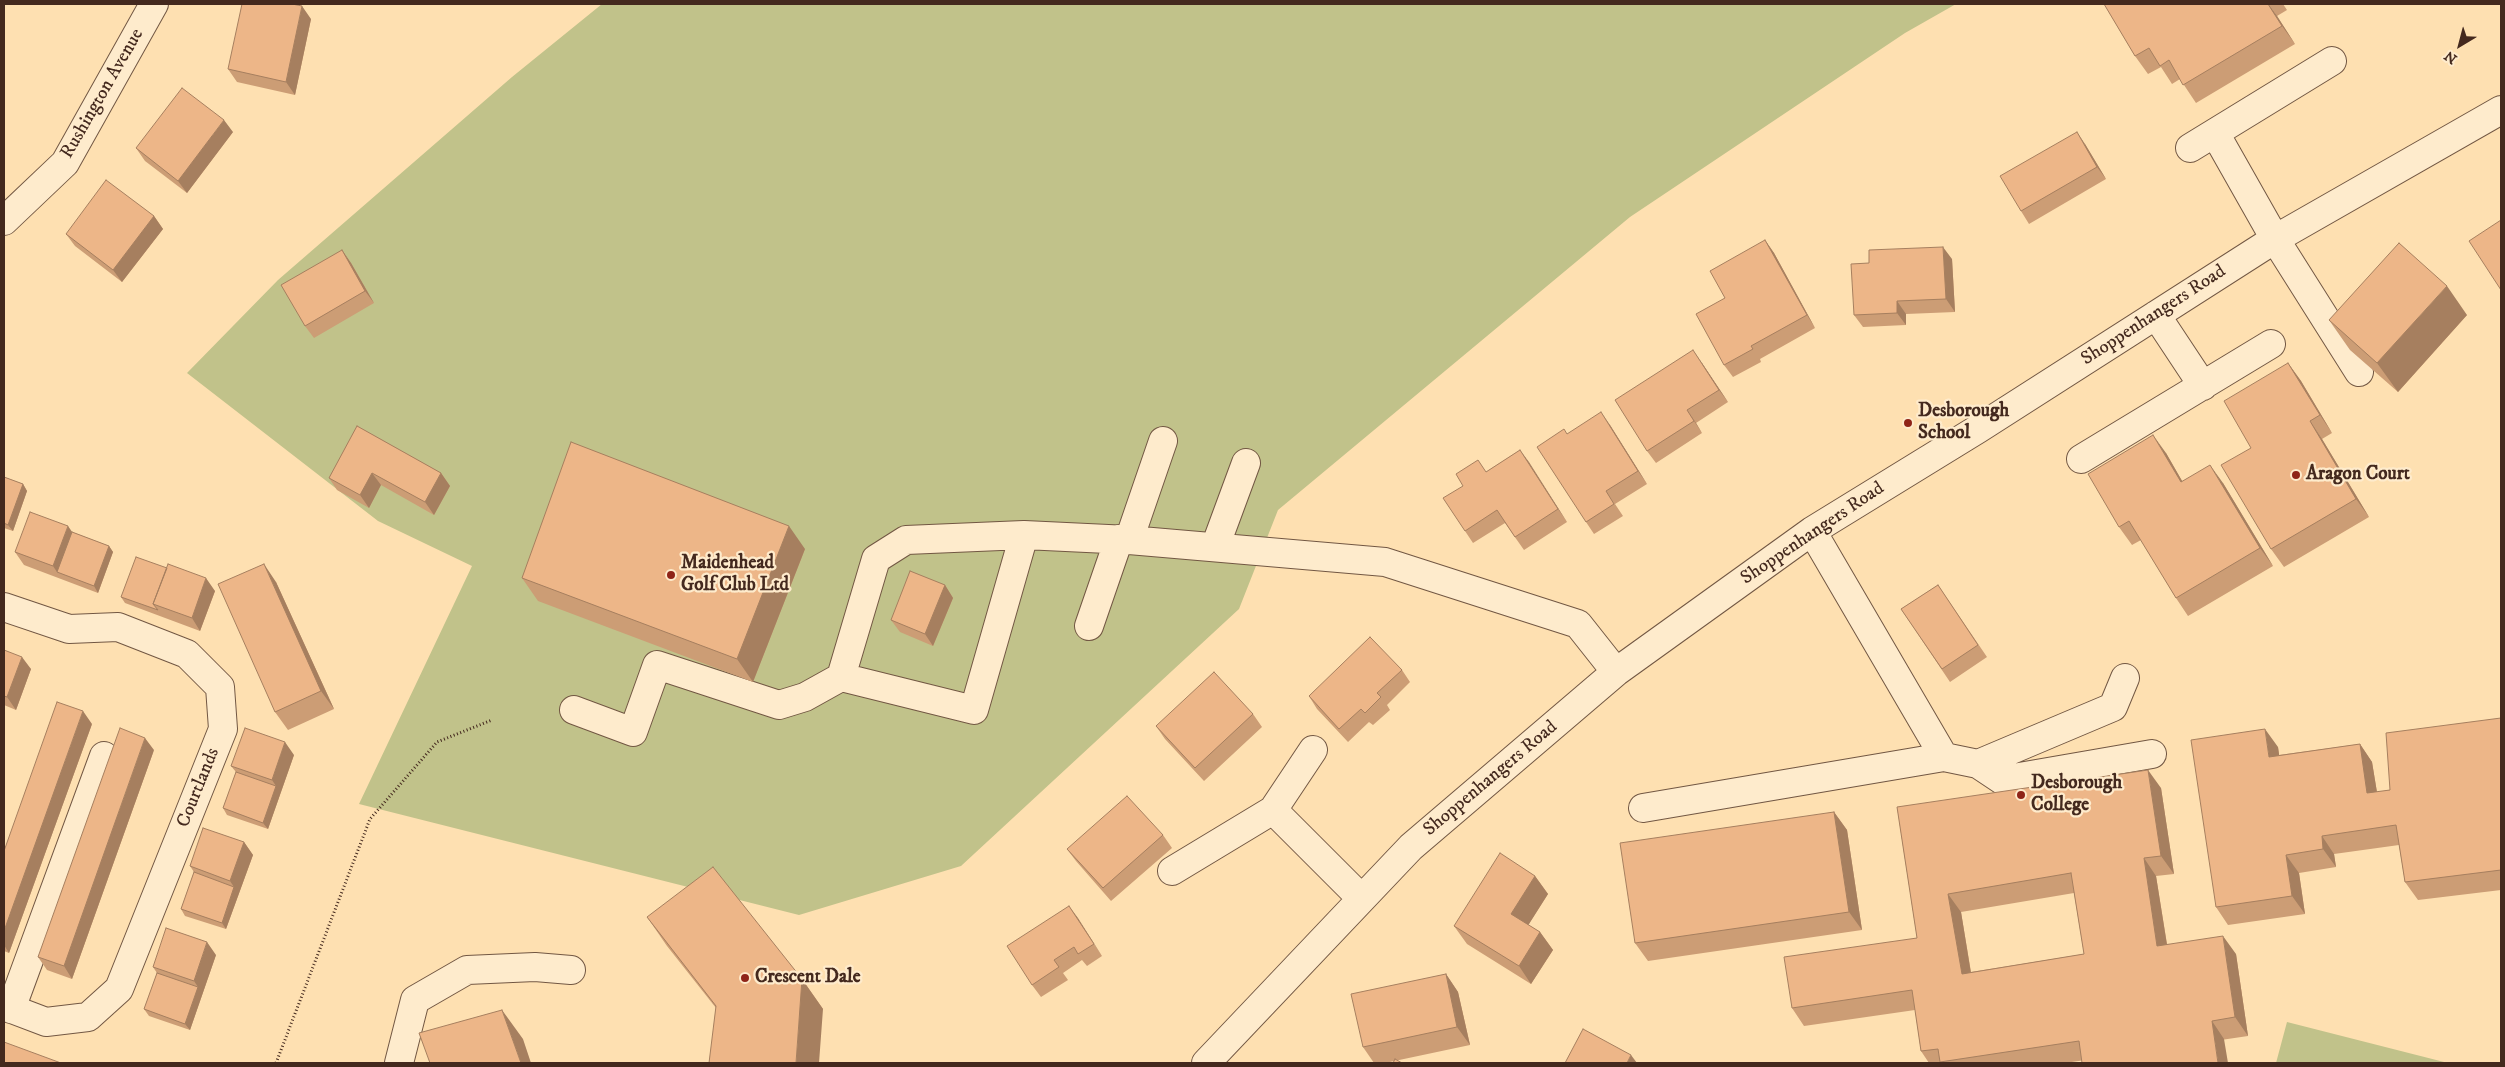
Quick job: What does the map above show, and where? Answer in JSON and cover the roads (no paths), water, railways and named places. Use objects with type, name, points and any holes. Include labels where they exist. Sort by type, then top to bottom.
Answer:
[{"type":"street","name":"Rushington Avenue","points":[[4,221],[65,163],[154,4]]},
{"type":"street","points":[[2190,148],[2332,60]]},
{"type":"street","name":"Shoppenhangers Road","points":[[1206,1063],[1411,847],[1616,672],[1812,531],[2275,239],[2501,110]]},
{"type":"street","points":[[2214,133],[2275,239],[2359,372]]},
{"type":"street","points":[[2156,315],[2202,386]]},
{"type":"street","points":[[2081,459],[2271,344]]},
{"type":"street","points":[[1089,626],[1163,441]]},
{"type":"street","points":[[1215,547],[1246,463]]},
{"type":"street","points":[[1812,531],[1944,757]]},
{"type":"street","points":[[574,710],[633,732],[657,665],[779,705],[805,697],[841,677],[974,710],[1024,535]]},
{"type":"street","points":[[841,677],[876,559],[906,540],[1024,535],[1124,539],[1385,562],[1578,624],[1616,672]]},
{"type":"street","name":"Courtlands","points":[[4,607],[69,630],[118,628],[187,654],[220,687],[223,729],[118,989],[88,1017],[46,1022],[8,1007]]},
{"type":"street","points":[[1978,764],[2112,707],[2125,678]]},
{"type":"street","points":[[1172,871],[1273,810],[1313,750]]},
{"type":"street","points":[[1643,808],[1944,757],[1978,764],[2002,780],[2152,754]]},
{"type":"street","points":[[8,1007],[104,756]]},
{"type":"street","points":[[1273,810],[1361,898]]},
{"type":"street","points":[[399,1063],[415,1000],[468,970],[535,967],[571,970]]},
{"type":"place","name":"Desborough School","points":[[1908,423]]},
{"type":"place","name":"Aragon Court","points":[[2296,475]]},
{"type":"place","name":"Maidenhead Golf Club Ltd","points":[[671,575]]},
{"type":"place","name":"Desborough College","points":[[2021,795]]},
{"type":"place","name":"Crescent Dale","points":[[745,978]]}]
